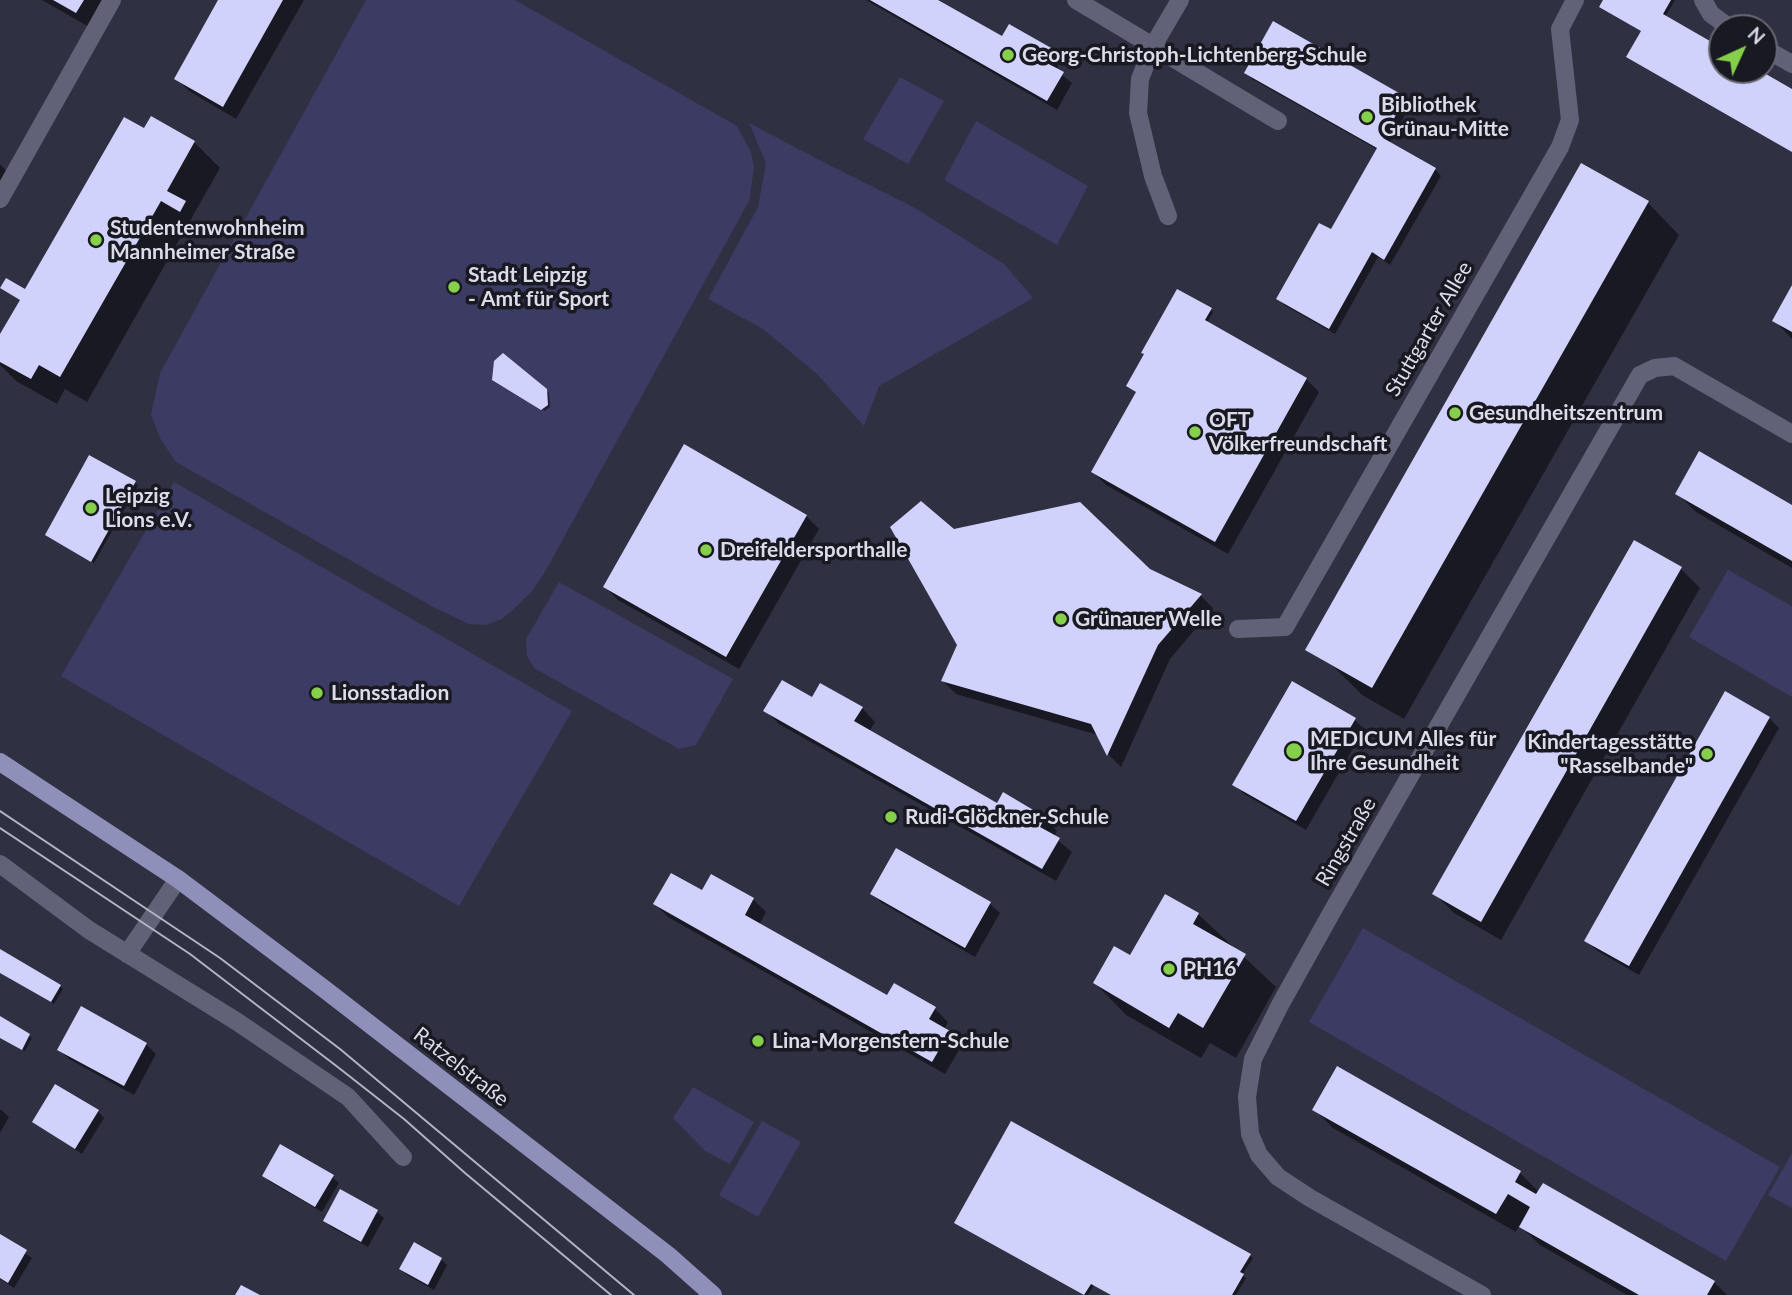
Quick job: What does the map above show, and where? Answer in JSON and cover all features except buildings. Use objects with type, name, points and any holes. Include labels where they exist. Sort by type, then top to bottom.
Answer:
[{"type":"main road","name":"Ratzelstraße","points":[[0,762],[178,879],[668,1255],[713,1295]]},
{"type":"street","points":[[0,199],[111,0]]},
{"type":"street","points":[[1076,0],[1278,121]]},
{"type":"street","points":[[1168,216],[1153,176],[1138,113],[1140,79],[1153,46],[1180,0]]},
{"type":"street","name":"Stuttgarter Allee","points":[[1238,629],[1285,627],[1560,147],[1570,120],[1560,29],[1575,0]]},
{"type":"street","name":"Ringstraße","points":[[1482,1295],[1278,1178],[1259,1156],[1250,1134],[1247,1097],[1254,1059],[1280,1005],[1333,910],[1640,375],[1655,368],[1674,366],[1792,434]]},
{"type":"street","points":[[0,864],[89,930],[236,1021],[348,1097],[403,1157]]},
{"type":"street","points":[[127,954],[178,879]]},
{"type":"shaded area","name":"Stadt Leipzig - Amt für Sport","points":[[366,0],[515,0],[737,126],[751,152],[754,168],[749,201],[546,570],[533,590],[515,608],[502,619],[486,625],[469,624],[435,608],[176,462],[161,440],[151,415],[160,373]]},
{"type":"shaded area","points":[[900,77],[944,101],[908,164],[863,139]]},
{"type":"shaded area","points":[[976,121],[1088,186],[1057,245],[944,180]]},
{"type":"shaded area","points":[[749,123],[915,208],[1004,264],[1033,298],[879,386],[864,426],[817,374],[763,329],[708,299],[758,207],[766,163]]},
{"type":"shaded area","name":"Lionsstadion","points":[[174,482],[572,711],[459,906],[61,676]]},
{"type":"shaded area","points":[[1728,570],[1792,606],[1792,697],[1689,637]]},
{"type":"shaded area","points":[[559,582],[733,679],[696,745],[679,749],[534,668],[527,656],[526,639]]},
{"type":"shaded area","points":[[1363,928],[1780,1167],[1726,1261],[1309,1022]]},
{"type":"shaded area","points":[[693,1087],[754,1122],[730,1164],[705,1151],[673,1118]]},
{"type":"shaded area","points":[[762,1121],[801,1142],[758,1217],[719,1195]]},
{"type":"shaded area","points":[[1792,1153],[1792,1208],[1768,1195]]},
{"type":"tram line","points":[[0,811],[220,958],[340,1049],[634,1295]]},
{"type":"tram line","points":[[0,828],[190,954],[404,1119],[611,1295]]},
{"type":"place","name":"Georg-Christoph-Lichtenberg-Schule","points":[[1008,55]]},
{"type":"place","name":"Bibliothek Grünau-Mitte","points":[[1367,117]]},
{"type":"place","name":"Studentenwohnheim Mannheimer Straße","points":[[96,240]]},
{"type":"place","name":"Stadt Leipzig - Amt für Sport","points":[[454,287]]},
{"type":"place","name":"Gesundheitszentrum","points":[[1455,413]]},
{"type":"place","name":"OFT Völkerfreundschaft","points":[[1195,432]]},
{"type":"place","name":"Leipzig Lions e.V.","points":[[91,508]]},
{"type":"place","name":"Dreifeldersporthalle","points":[[706,550]]},
{"type":"place","name":"Grünauer Welle","points":[[1061,619]]},
{"type":"place","name":"Lionsstadion","points":[[317,693]]},
{"type":"place","name":"MEDICUM Alles für Ihre Gesundheit","points":[[1294,751]]},
{"type":"place","name":"Kindertagesstätte \"Rasselbande\"","points":[[1707,754]]},
{"type":"place","name":"Rudi-Glöckner-Schule","points":[[891,817]]},
{"type":"place","name":"PH16","points":[[1169,969]]},
{"type":"place","name":"Lina-Morgenstern-Schule","points":[[758,1041]]}]
